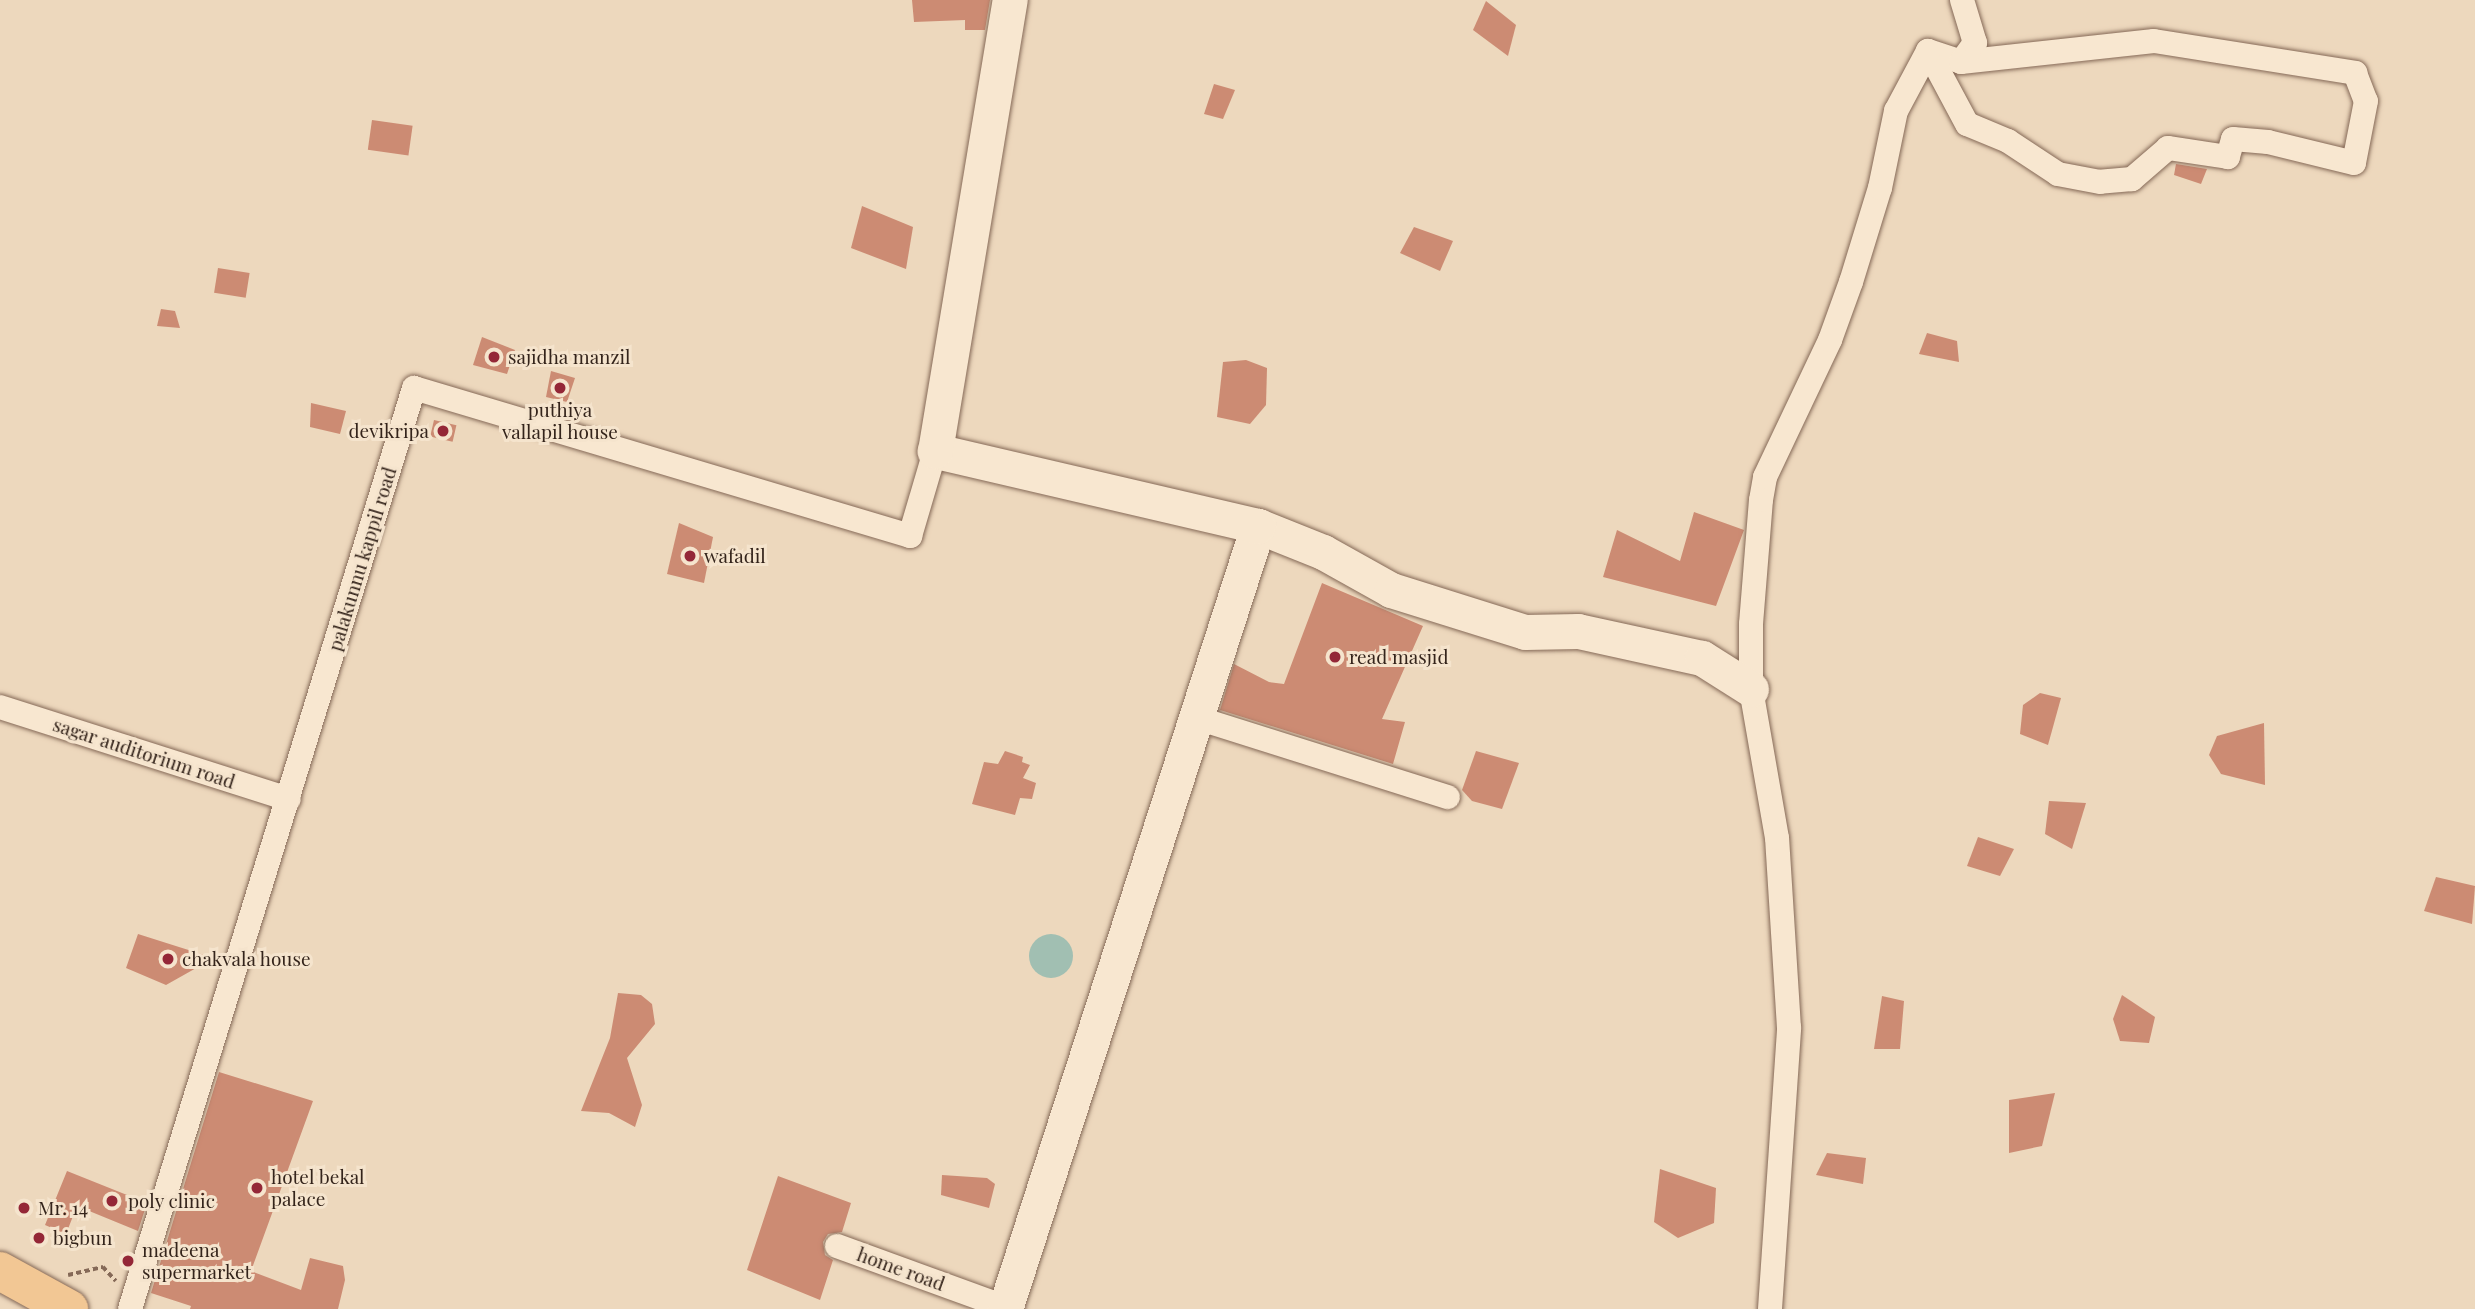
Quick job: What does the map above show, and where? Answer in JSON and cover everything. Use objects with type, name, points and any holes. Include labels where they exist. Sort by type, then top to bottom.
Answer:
[{"type":"main road","points":[[0,1271],[64,1293]]},
{"type":"street","points":[[1010,0],[935,451],[1258,526],[1323,552],[1391,590],[1525,632],[1578,631],[1702,658],[1751,689]]},
{"type":"street","points":[[1961,62],[1975,43],[1962,0]]},
{"type":"street","points":[[2154,41],[2355,73],[2366,101],[2354,163],[2268,142],[2233,139],[2228,157],[2168,148],[2132,179],[2100,182],[2058,174],[2008,141],[1967,124],[1928,51],[1961,62],[2154,41]]},
{"type":"street","points":[[1770,1309],[1789,1028],[1777,838],[1751,689],[1751,624],[1765,477],[1830,340],[1880,188],[1896,111],[1928,51]]},
{"type":"street","name":"palakunnu kappil road","points":[[135,1299],[414,388],[910,536],[935,451]]},
{"type":"street","points":[[1005,1308],[1258,526]]},
{"type":"street","name":"sagar auditorium road","points":[[0,707],[289,799]]},
{"type":"street","points":[[1197,718],[1448,797]]},
{"type":"street","name":"home road","points":[[837,1246],[1005,1308]]},
{"type":"path","points":[[64,1293],[103,1267],[135,1299]]},
{"type":"shaded area","points":[[1051,934],[1067,940],[1073,956],[1067,972],[1051,978],[1035,972],[1029,956],[1035,940]]},
{"type":"building","points":[[912,0],[990,0],[985,30],[965,30],[965,20],[914,22]]},
{"type":"building","points":[[1486,1],[1516,25],[1508,56],[1473,30]]},
{"type":"building","points":[[1214,84],[1235,90],[1223,119],[1204,114]]},
{"type":"building","points":[[372,120],[413,126],[408,155],[368,150]]},
{"type":"building","points":[[2176,164],[2207,169],[2201,184],[2174,175]]},
{"type":"building","points":[[862,206],[913,227],[906,269],[851,248]]},
{"type":"building","points":[[1414,227],[1453,241],[1440,271],[1400,253]]},
{"type":"building","points":[[218,268],[250,273],[246,298],[214,293]]},
{"type":"building","points":[[161,309],[175,311],[180,328],[157,326]]},
{"type":"building","points":[[1927,333],[1957,341],[1959,362],[1919,354]]},
{"type":"building","name":"sajidha manzil","points":[[482,337],[515,350],[507,374],[473,365]]},
{"type":"building","points":[[1246,360],[1267,368],[1266,405],[1250,424],[1217,417],[1223,362]]},
{"type":"building","name":"puthiya vallapil house","points":[[551,371],[575,378],[567,402],[546,397]]},
{"type":"building","points":[[311,403],[346,411],[340,434],[310,427]]},
{"type":"building","name":"devikripa","points":[[434,420],[456,425],[453,442],[430,437]]},
{"type":"building","points":[[1694,512],[1744,530],[1716,606],[1603,577],[1617,530],[1680,561]]},
{"type":"building","name":"wafadil","points":[[679,523],[713,537],[704,583],[667,574]]},
{"type":"building","points":[[1322,583],[1423,626],[1382,719],[1405,722],[1393,764],[1220,710],[1234,664],[1269,682],[1284,684]]},
{"type":"building","points":[[2040,693],[2061,698],[2048,745],[2020,734],[2023,705]]},
{"type":"building","points":[[2264,723],[2265,785],[2221,774],[2209,755],[2217,736]]},
{"type":"building","points":[[1005,751],[1023,757],[1022,762],[1030,765],[1023,778],[1036,783],[1032,799],[1020,798],[1015,815],[972,804],[984,762],[998,764]]},
{"type":"building","points":[[1476,751],[1519,763],[1502,809],[1472,801],[1462,790]]},
{"type":"building","points":[[2049,801],[2086,803],[2072,849],[2045,834]]},
{"type":"building","points":[[1978,837],[2014,849],[2000,876],[1967,866]]},
{"type":"building","points":[[2436,877],[2475,886],[2472,924],[2424,911]]},
{"type":"building","name":"chakvala house","points":[[138,934],[214,958],[166,985],[126,968]]},
{"type":"building","points":[[618,993],[641,995],[652,1004],[655,1024],[627,1058],[642,1105],[635,1127],[609,1113],[581,1111],[610,1038]]},
{"type":"building","points":[[2122,995],[2155,1017],[2149,1043],[2120,1041],[2113,1019]]},
{"type":"building","points":[[1882,996],[1904,1001],[1900,1049],[1874,1049]]},
{"type":"building","points":[[219,1072],[313,1101],[251,1271],[301,1290],[310,1258],[343,1266],[345,1280],[338,1309],[190,1309],[191,1306],[151,1293]]},
{"type":"building","points":[[2055,1093],[2042,1146],[2009,1153],[2009,1100]]},
{"type":"building","points":[[1827,1153],[1866,1158],[1863,1184],[1816,1175]]},
{"type":"building","points":[[1660,1169],[1716,1188],[1714,1223],[1678,1238],[1654,1222]]},
{"type":"building","points":[[67,1171],[147,1203],[138,1231],[77,1206],[66,1234],[45,1225]]},
{"type":"building","points":[[942,1175],[987,1178],[995,1184],[989,1208],[941,1195]]},
{"type":"building","points":[[778,1176],[851,1203],[842,1232],[828,1234],[823,1242],[825,1255],[833,1260],[820,1300],[747,1270]]},
{"type":"place","name":"sajidha manzil","points":[[494,357]]},
{"type":"place","name":"puthiya vallapil house","points":[[560,388]]},
{"type":"place","name":"devikripa","points":[[443,431]]},
{"type":"place","name":"wafadil","points":[[690,556]]},
{"type":"place","name":"read masjid","points":[[1335,657]]},
{"type":"place","name":"chakvala house","points":[[168,959]]},
{"type":"place","name":"hotel bekal palace","points":[[257,1188]]},
{"type":"place","name":"poly clinic","points":[[112,1201]]},
{"type":"place","name":"Mr. 14","points":[[24,1208]]},
{"type":"place","name":"bigbun","points":[[39,1238]]},
{"type":"place","name":"madeena supermarket","points":[[128,1261]]}]
